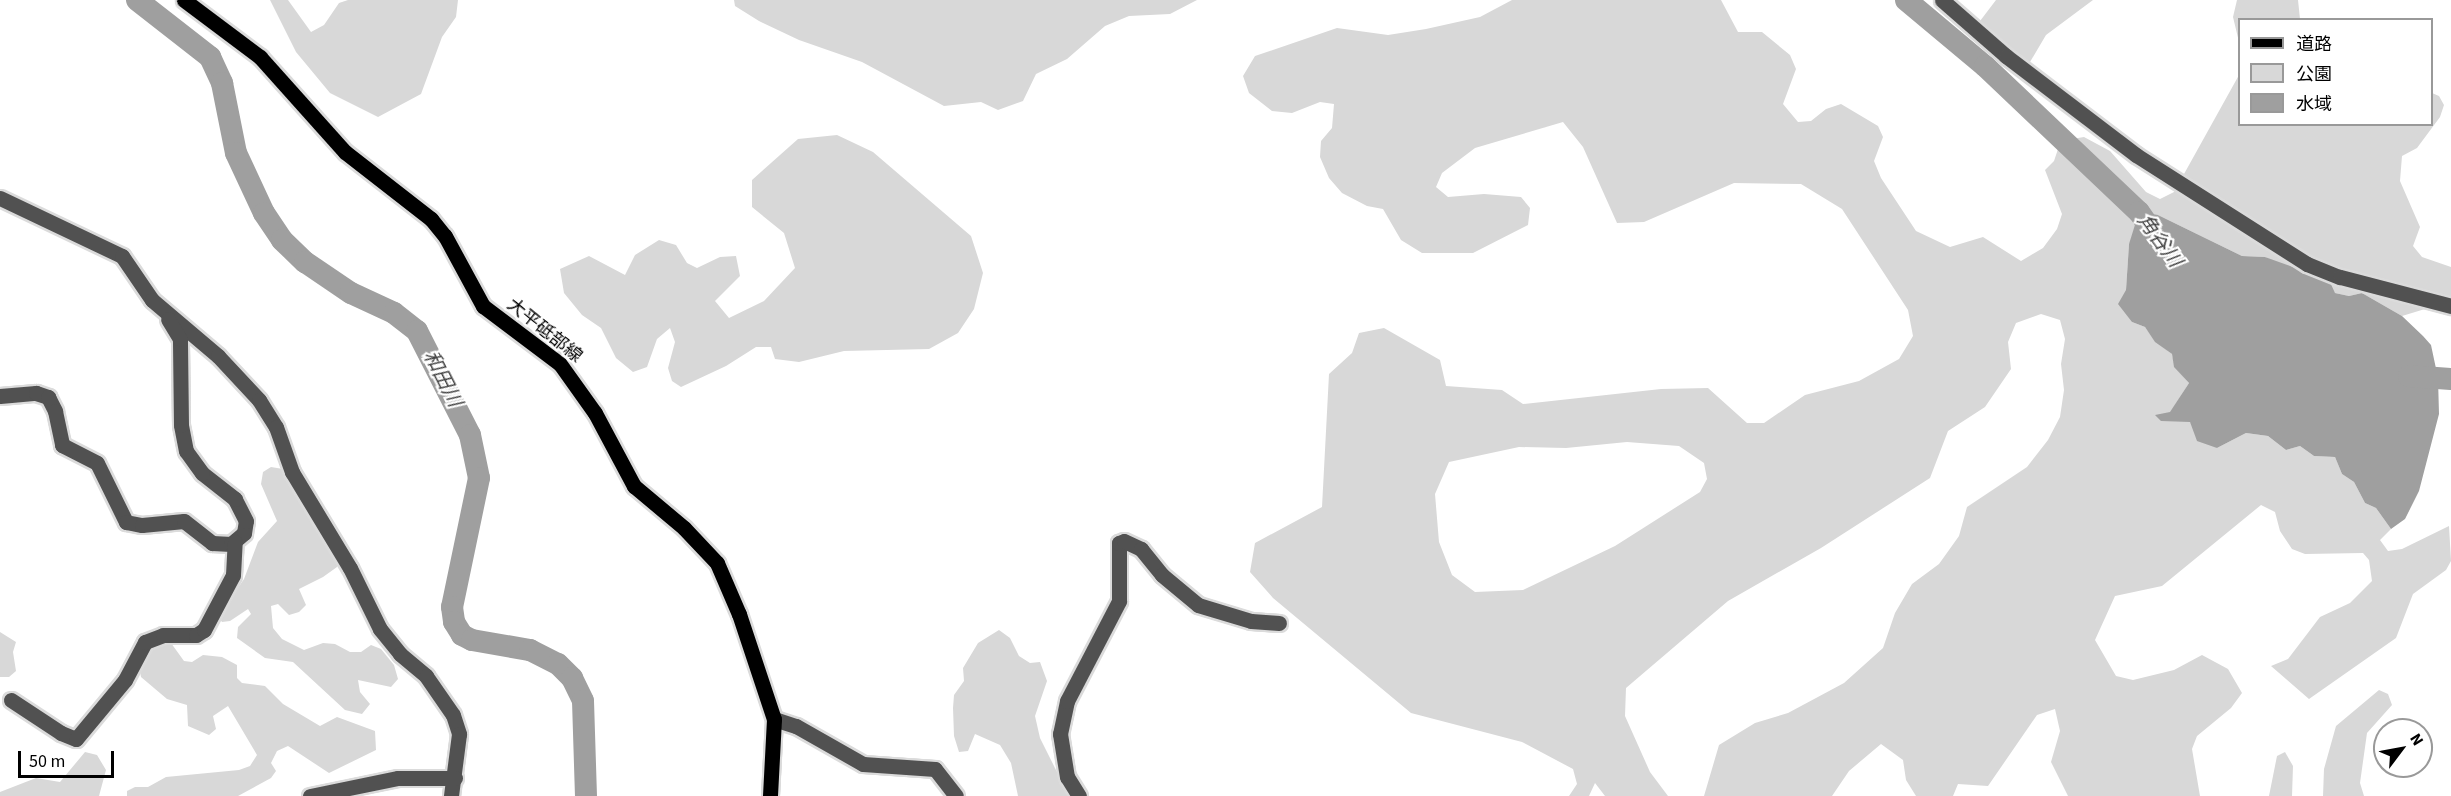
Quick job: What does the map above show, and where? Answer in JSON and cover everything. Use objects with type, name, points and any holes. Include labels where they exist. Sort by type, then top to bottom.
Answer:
[{"type":"main road","name":"大平砥部線","points":[[184,0],[260,57],[345,152],[414,202],[445,236],[483,306],[560,364],[577,384],[634,486],[684,528],[717,563],[739,614],[774,719],[776,740],[770,796]]},
{"type":"street","points":[[1942,0],[2006,56],[2136,155],[2307,264],[2340,277],[2451,306]]},
{"type":"street","points":[[0,198],[34,217],[111,248],[122,256],[166,314],[180,339],[182,439],[192,461],[227,490],[242,510],[246,521],[244,533],[235,542],[221,546],[212,543],[184,521],[142,525],[126,522],[116,508],[98,463],[63,445],[55,411],[48,397],[36,393],[0,396]]},
{"type":"street","points":[[166,314],[218,356],[269,413],[292,472],[359,583],[380,629],[399,654],[426,676],[453,715],[459,734],[451,796]]},
{"type":"street","points":[[1079,796],[1067,777],[1060,734],[1067,701],[1119,601],[1119,543],[1124,541],[1141,549],[1162,575],[1198,605],[1251,621],[1279,623]]},
{"type":"street","points":[[11,700],[61,733],[76,739],[125,680],[145,642],[163,634],[196,635],[204,630],[233,575],[235,542]]},
{"type":"street","points":[[774,719],[796,726],[863,764],[935,769],[956,796]]},
{"type":"street","points":[[310,796],[398,778],[455,778]]},
{"type":"green space","points":[[270,0],[288,0],[311,32],[324,25],[339,3],[348,0],[458,0],[456,17],[442,37],[421,94],[378,117],[330,93],[296,52]]},
{"type":"green space","points":[[734,0],[1197,0],[1170,14],[1129,16],[1105,26],[1067,59],[1036,74],[1023,101],[998,110],[981,102],[944,106],[862,62],[799,40],[759,21],[735,6]]},
{"type":"green space","points":[[1512,0],[1721,0],[1738,32],[1762,32],[1790,55],[1796,69],[1783,104],[1798,122],[1811,121],[1826,109],[1841,104],[1878,126],[1883,137],[1874,161],[1881,178],[1916,231],[1950,247],[1983,237],[2021,261],[2043,248],[2057,229],[2062,214],[2045,170],[2054,161],[2059,146],[2072,139],[2084,137],[2110,151],[2146,192],[2160,199],[2174,192],[2238,77],[2238,126],[2433,126],[2433,93],[2439,96],[2444,105],[2440,117],[2417,148],[2402,156],[2400,181],[2420,227],[2413,246],[2422,257],[2451,267],[2451,314],[2425,309],[2402,316],[2362,293],[2349,296],[2335,293],[2265,257],[2242,256],[2158,215],[2129,244],[2126,290],[2132,322],[2145,327],[2155,341],[2172,354],[2175,367],[2189,383],[2170,413],[2190,422],[2217,448],[2246,433],[2268,436],[2286,450],[2300,446],[2314,456],[2335,457],[2342,474],[2354,482],[2365,503],[2376,508],[2391,529],[2380,540],[2388,551],[2402,549],[2449,526],[2451,561],[2446,570],[2413,594],[2396,638],[2309,699],[2271,666],[2288,659],[2320,617],[2350,603],[2372,581],[2369,560],[2363,553],[2305,554],[2292,549],[2280,531],[2275,512],[2261,505],[2162,586],[2115,596],[2095,640],[2116,676],[2133,680],[2174,670],[2202,655],[2228,669],[2242,693],[2231,708],[2197,736],[2192,749],[2200,796],[2068,796],[2051,762],[2060,731],[2055,709],[2037,715],[1988,786],[1958,784],[1953,796],[1916,796],[1906,780],[1903,760],[1881,744],[1849,771],[1832,796],[1704,796],[1719,745],[1755,723],[1788,713],[1844,683],[1883,648],[1895,613],[1912,584],[1939,564],[1959,536],[1967,507],[2027,467],[2048,440],[2060,417],[2064,390],[2061,364],[2065,339],[2060,320],[2041,314],[2016,323],[2008,342],[2011,369],[1985,407],[1948,431],[1930,478],[1821,548],[1728,601],[1626,688],[1625,716],[1650,772],[1668,796],[1605,796],[1595,783],[1589,796],[1569,796],[1577,784],[1573,769],[1522,742],[1411,713],[1273,598],[1250,572],[1255,543],[1322,507],[1329,374],[1352,353],[1359,333],[1384,328],[1440,360],[1446,386],[1502,390],[1523,404],[1661,389],[1708,388],[1747,423],[1764,423],[1805,395],[1859,381],[1899,359],[1913,336],[1908,310],[1842,209],[1801,184],[1734,183],[1644,222],[1617,223],[1583,147],[1563,122],[1475,148],[1442,173],[1436,187],[1448,197],[1484,194],[1521,197],[1530,208],[1528,225],[1473,253],[1422,253],[1401,240],[1383,209],[1367,206],[1342,193],[1329,178],[1320,157],[1321,141],[1332,128],[1334,104],[1320,102],[1292,113],[1272,111],[1249,93],[1243,76],[1255,56],[1337,28],[1388,35],[1480,17]],"holes":[[[1627,442],[1679,446],[1704,463],[1707,479],[1700,492],[1615,546],[1523,590],[1475,592],[1452,575],[1439,542],[1435,494],[1449,462],[1519,447],[1566,448]]]},
{"type":"green space","points":[[1996,0],[2093,0],[2046,35],[2030,62],[2017,69],[1977,25]]},
{"type":"green space","points":[[2237,0],[2298,0],[2300,18],[2238,18],[2238,38],[2233,17]]},
{"type":"green space","points":[[837,135],[873,152],[971,236],[983,273],[974,309],[958,333],[929,349],[844,351],[799,362],[775,359],[771,347],[756,347],[726,366],[681,387],[672,381],[668,368],[675,342],[670,328],[657,339],[647,367],[633,372],[616,358],[601,328],[582,315],[564,293],[560,269],[589,256],[625,275],[635,255],[659,240],[676,245],[687,263],[697,268],[720,257],[736,256],[740,276],[715,301],[729,318],[764,301],[795,268],[784,233],[752,207],[752,180],[798,139]]},
{"type":"green space","points":[[271,467],[283,469],[338,562],[337,567],[323,577],[299,589],[306,605],[299,612],[289,615],[278,604],[271,606],[273,628],[282,639],[304,650],[323,643],[335,644],[350,652],[361,652],[371,645],[381,649],[394,665],[398,679],[391,687],[358,680],[360,692],[370,704],[362,714],[345,710],[293,662],[265,658],[237,638],[238,627],[251,614],[248,609],[230,621],[222,622],[218,617],[244,579],[258,542],[277,521],[261,484],[263,472]]},
{"type":"green space","points":[[999,630],[1010,638],[1019,656],[1030,663],[1040,662],[1047,681],[1035,716],[1040,738],[1069,796],[1018,796],[1011,763],[1000,745],[975,734],[968,751],[959,752],[954,736],[954,695],[964,681],[963,668],[978,643]]},
{"type":"green space","points":[[0,632],[16,642],[13,652],[16,671],[9,677],[0,677]]},
{"type":"green space","points":[[164,642],[171,643],[184,661],[192,662],[203,655],[222,657],[237,665],[237,678],[242,683],[265,686],[283,704],[320,726],[337,717],[375,731],[376,750],[329,773],[288,746],[277,751],[271,763],[276,771],[271,778],[238,796],[127,796],[127,791],[135,787],[148,787],[166,777],[239,770],[250,766],[257,755],[228,706],[213,716],[216,729],[209,735],[188,726],[187,705],[167,699],[141,677],[139,667],[146,654]]},
{"type":"green space","points":[[2379,690],[2388,694],[2392,705],[2380,718],[2373,718],[2373,726],[2367,733],[2360,783],[2364,796],[2323,796],[2324,769],[2336,726]]},
{"type":"green space","points":[[85,752],[97,755],[106,770],[99,796],[0,796],[0,792],[36,778],[60,782]]},
{"type":"green space","points":[[2285,752],[2293,766],[2292,796],[2269,796],[2277,756]]},
{"type":"water","points":[[2139,212],[2158,215],[2242,256],[2265,257],[2329,280],[2335,293],[2349,296],[2362,293],[2402,316],[2431,345],[2438,378],[2439,414],[2419,491],[2405,519],[2391,529],[2376,508],[2365,503],[2354,482],[2342,474],[2335,457],[2314,456],[2300,446],[2286,450],[2268,436],[2246,433],[2217,448],[2197,441],[2190,422],[2161,421],[2155,415],[2170,412],[2189,383],[2174,367],[2172,354],[2155,342],[2145,327],[2132,322],[2118,304],[2126,290],[2129,244]]},
{"type":"waterway","name":"和田川","points":[[137,0],[210,57],[222,83],[236,153],[264,213],[282,240],[305,262],[351,293],[394,313],[417,331],[470,435],[479,478],[452,607],[454,622],[462,635],[472,640],[530,650],[558,664],[572,678],[583,701],[586,796]]},
{"type":"waterway","name":"角谷川","points":[[1906,0],[1985,66],[2139,212],[2155,235]]},
{"type":"waterway","name":"角谷川","points":[[2409,376],[2451,379]]}]
